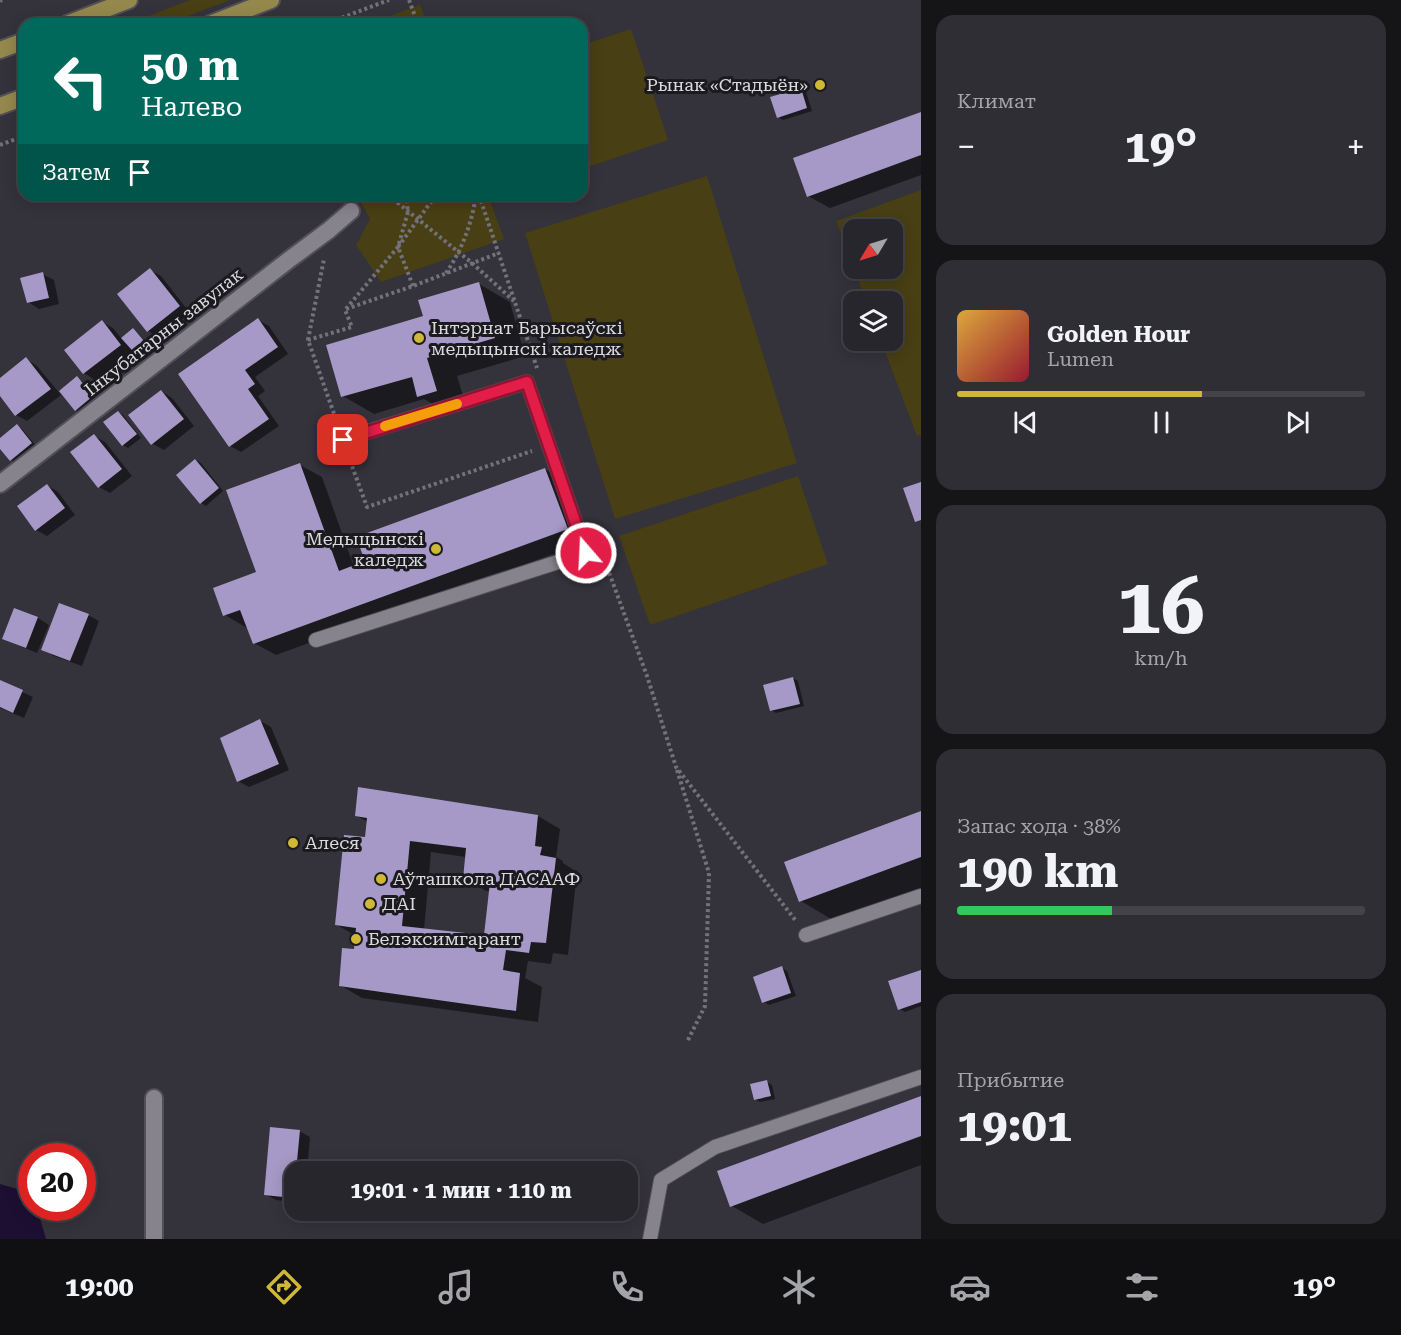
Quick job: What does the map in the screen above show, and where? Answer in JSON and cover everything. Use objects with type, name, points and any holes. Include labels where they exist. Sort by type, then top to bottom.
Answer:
[{"type":"main road","points":[[82,18],[129,0]]},
{"type":"main road","points":[[225,18],[271,0]]},
{"type":"main road","points":[[0,50],[18,43]]},
{"type":"main road","points":[[0,106],[18,99]]},
{"type":"street","name":"Інкубатарны завулак","points":[[0,484],[351,211]]},
{"type":"street","points":[[154,1098],[154,1239]]},
{"type":"lane","points":[[316,639],[586,553],[527,382],[329,444]]},
{"type":"lane","points":[[806,935],[921,896]]},
{"type":"lane","points":[[650,1239],[662,1180],[715,1147],[921,1077]]},
{"type":"path","points":[[340,18],[389,0]]},
{"type":"path","points":[[410,0],[416,18]]},
{"type":"path","points":[[0,145],[18,138]]},
{"type":"path","points":[[395,201],[472,263],[514,301]]},
{"type":"path","points":[[407,201],[408,212],[398,248],[413,286]]},
{"type":"path","points":[[345,310],[398,248],[432,201]]},
{"type":"path","points":[[445,273],[454,262],[466,235],[475,201]]},
{"type":"path","points":[[479,201],[499,253],[538,373]]},
{"type":"path","points":[[329,230],[308,340],[368,507],[549,445]]},
{"type":"path","points":[[345,310],[499,253]]},
{"type":"path","points":[[308,340],[352,327],[345,310]]},
{"type":"path","points":[[602,553],[647,676],[709,873],[705,1006],[687,1042]]},
{"type":"path","points":[[676,767],[806,935]]},
{"type":"shaded area","points":[[190,0],[230,0],[183,18],[144,18]]},
{"type":"shaded area","points":[[420,5],[425,18],[384,18]]},
{"type":"shaded area","points":[[631,29],[668,140],[588,167],[588,43]]},
{"type":"shaded area","points":[[707,176],[797,463],[615,519],[525,233]]},
{"type":"shaded area","points":[[921,190],[921,435],[917,436],[885,351],[903,351],[903,291],[862,291],[858,279],[903,279],[903,219],[843,219],[843,240],[836,221]]},
{"type":"shaded area","points":[[360,201],[490,201],[504,239],[381,282],[356,245],[370,219]]},
{"type":"shaded area","points":[[798,476],[828,564],[650,625],[619,536]]},
{"type":"shaded area","points":[[0,1184],[18,1189],[18,1221],[41,1221],[46,1239],[0,1239]]},
{"type":"building","points":[[801,88],[807,108],[777,118],[770,97]]},
{"type":"building","points":[[921,112],[921,155],[807,197],[793,158]]},
{"type":"building","points":[[150,268],[180,306],[147,332],[117,294]]},
{"type":"building","points":[[43,272],[49,298],[27,303],[20,278]]},
{"type":"building","points":[[479,282],[495,338],[427,358],[437,391],[417,397],[412,377],[341,397],[326,345],[423,316],[418,300]]},
{"type":"building","points":[[258,318],[278,347],[245,370],[255,384],[248,389],[269,419],[229,447],[178,374]]},
{"type":"building","points":[[102,320],[121,345],[83,374],[64,350]]},
{"type":"building","points":[[133,328],[151,349],[140,359],[121,338]]},
{"type":"building","points":[[26,357],[51,389],[15,416],[0,396],[0,378]]},
{"type":"building","points":[[77,376],[93,396],[75,411],[59,391]]},
{"type":"building","points":[[161,390],[184,419],[151,445],[128,415]]},
{"type":"building","points":[[118,411],[137,434],[122,446],[103,422]]},
{"type":"building","points":[[17,424],[32,443],[10,461],[0,449],[0,438]]},
{"type":"building","points":[[94,434],[122,469],[98,488],[70,452]]},
{"type":"building","points":[[195,459],[219,488],[200,504],[176,475]]},
{"type":"building","name":"Медыцынскі каледж","points":[[300,463],[339,571],[365,561],[356,537],[545,468],[568,529],[253,644],[240,610],[223,616],[213,588],[256,572],[226,490]]},
{"type":"building","points":[[921,482],[921,520],[915,522],[903,488]]},
{"type":"building","points":[[47,484],[65,508],[35,531],[17,506]]},
{"type":"building","points":[[59,603],[89,614],[70,661],[41,650]]},
{"type":"building","points":[[14,608],[38,617],[26,648],[2,639]]},
{"type":"building","points":[[793,677],[800,704],[770,711],[763,685]]},
{"type":"building","points":[[0,680],[23,690],[13,713],[0,707]]},
{"type":"building","points":[[260,719],[279,764],[237,782],[220,738]]},
{"type":"building","name":"ДАІ","points":[[358,787],[538,815],[535,846],[542,847],[540,855],[556,858],[546,943],[531,942],[529,953],[506,950],[503,970],[520,973],[516,1011],[339,986],[342,948],[354,949],[356,928],[335,925],[344,835],[365,837],[367,818],[355,816]],"holes":[[[410,841],[466,848],[463,879],[490,882],[484,935],[402,926]]]},
{"type":"building","points":[[921,811],[921,857],[799,902],[784,862]]},
{"type":"building","points":[[782,966],[791,993],[762,1003],[753,977]]},
{"type":"building","points":[[921,970],[921,1002],[898,1010],[888,981]]},
{"type":"building","points":[[767,1080],[771,1096],[754,1100],[750,1084]]},
{"type":"building","points":[[921,1096],[921,1136],[730,1207],[717,1171]]},
{"type":"building","points":[[270,1127],[300,1130],[297,1161],[284,1161],[284,1197],[264,1195]]},
{"type":"slow traffic","points":[[385,426],[457,404]]},
{"type":"place","name":"Рынак «Стадыён»","points":[[820,85]]},
{"type":"place","name":"Інтэрнат Барысаўскі медыцынскі каледж","points":[[419,338]]},
{"type":"place","name":"Медыцынскі каледж","points":[[436,549]]},
{"type":"place","name":"Алеся","points":[[293,843]]},
{"type":"place","name":"Аўташкола ДАСААФ","points":[[381,879]]},
{"type":"place","name":"ДАІ","points":[[370,904]]},
{"type":"place","name":"Белэксимгарант","points":[[356,939]]},
{"type":"route","points":[[343,440],[527,382],[586,553]]}]
